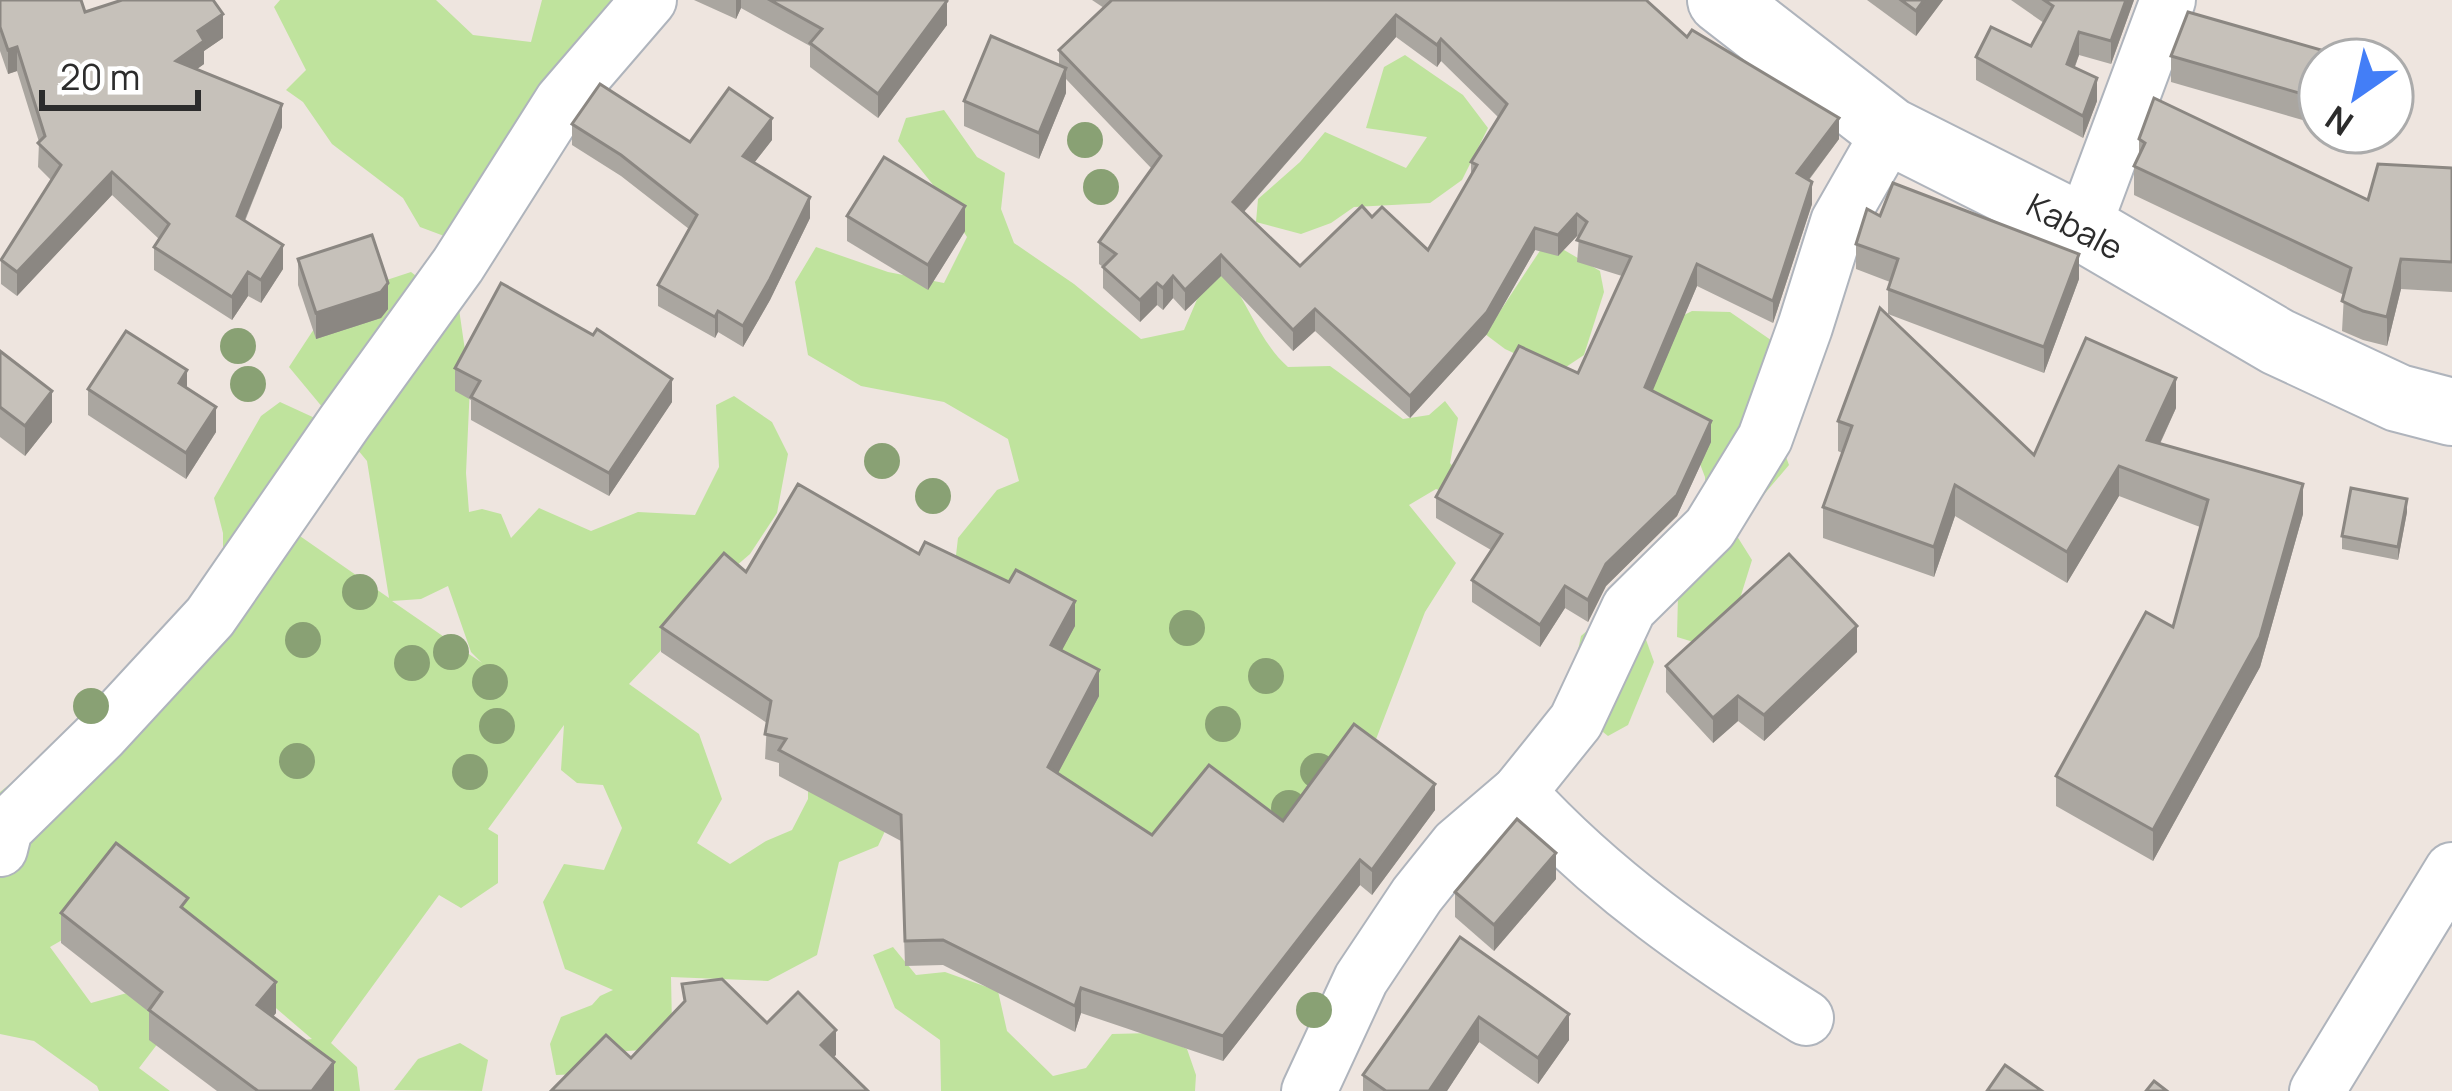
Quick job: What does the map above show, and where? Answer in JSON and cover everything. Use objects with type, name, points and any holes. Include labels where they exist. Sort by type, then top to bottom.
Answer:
[{"type":"street","points":[[0,849],[5,830],[210,617],[458,265],[562,101],[649,0]]},
{"type":"street","name":"Kabale","points":[[1721,0],[1890,131],[2083,228],[2278,342],[2398,398],[2452,412]]},
{"type":"street","points":[[2083,228],[2168,0]]},
{"type":"street","points":[[1309,1091],[1361,980],[1417,895],[1457,845],[1519,792],[1576,721],[1629,608],[1711,528],[1765,438],[1838,222],[1890,131]]},
{"type":"street","points":[[1519,792],[1612,883],[1705,954],[1806,1018]]},
{"type":"street","points":[[2317,1091],[2452,870]]},
{"type":"green space","points":[[280,0],[436,0],[473,35],[531,42],[542,0],[634,0],[507,140],[528,208],[495,255],[420,227],[403,198],[332,144],[303,102],[286,90],[306,70],[274,7]]},
{"type":"green space","points":[[1405,55],[1463,95],[1488,128],[1462,180],[1430,203],[1354,207],[1331,223],[1301,234],[1256,222],[1258,199],[1325,132],[1406,168],[1427,137],[1366,128],[1384,67]]},
{"type":"green space","points":[[944,110],[977,157],[1005,173],[1001,209],[1014,243],[1141,339],[1184,330],[1204,283],[1225,273],[1288,367],[1330,366],[1403,419],[1429,415],[1445,401],[1458,418],[1450,463],[1473,489],[1462,498],[1436,489],[1409,505],[1456,563],[1425,612],[1373,747],[1310,839],[1206,766],[1183,821],[1158,853],[959,713],[950,607],[958,538],[997,490],[1019,481],[1008,439],[944,402],[861,386],[808,355],[795,282],[816,247],[888,272],[944,283],[967,237],[898,141],[906,118]]},
{"type":"green space","points":[[1547,240],[1600,271],[1604,292],[1584,355],[1557,373],[1505,349],[1485,334]]},
{"type":"green space","points":[[411,272],[459,309],[470,385],[469,512],[482,509],[501,514],[511,538],[539,508],[591,531],[638,512],[695,515],[719,467],[716,405],[734,396],[772,422],[788,454],[777,513],[750,554],[629,684],[699,734],[722,799],[697,843],[730,864],[792,830],[808,799],[808,764],[894,812],[878,846],[839,862],[817,955],[768,981],[671,977],[672,1026],[642,1050],[600,1053],[581,1074],[556,1075],[550,1044],[561,1017],[592,1005],[613,990],[565,969],[543,902],[564,864],[604,870],[622,828],[603,785],[577,783],[561,770],[564,725],[488,829],[498,835],[498,883],[461,908],[439,895],[331,1043],[357,1067],[360,1091],[309,1091],[297,1041],[312,1039],[249,985],[83,928],[50,947],[91,1003],[127,993],[153,1005],[162,1038],[139,1068],[170,1091],[99,1091],[34,1041],[0,1034],[0,792],[254,568],[223,550],[214,498],[261,416],[280,402],[317,419],[297,534],[389,598],[367,461],[289,367],[335,297]],"holes":[[[448,586],[471,652],[482,663],[392,601],[421,599]]]},
{"type":"green space","points":[[1692,311],[1730,312],[1784,349],[1779,438],[1789,465],[1735,533],[1752,560],[1728,637],[1710,647],[1677,637],[1678,595],[1705,496],[1705,477],[1680,412],[1639,390],[1682,316]]},
{"type":"green space","points":[[1609,612],[1644,634],[1654,662],[1628,725],[1608,736],[1593,724],[1571,684],[1581,636]]},
{"type":"green space","points":[[893,947],[916,975],[945,972],[998,991],[1007,1031],[1053,1076],[1086,1068],[1112,1034],[1152,1033],[1187,1049],[1196,1075],[1195,1091],[941,1091],[940,1040],[895,1008],[873,955]]},
{"type":"green space","points":[[460,1043],[488,1060],[482,1091],[394,1090],[418,1059]]},
{"type":"building","points":[[0,0],[81,0],[85,12],[122,0],[213,0],[223,14],[198,31],[204,41],[176,61],[282,104],[237,216],[283,245],[261,280],[248,272],[232,297],[154,247],[169,224],[112,172],[17,272],[1,260],[61,165],[38,143],[45,136],[17,47],[8,50],[0,27]]},
{"type":"building","points":[[770,0],[947,1],[878,94],[810,43],[822,29]]},
{"type":"building","points":[[1112,0],[1646,0],[1687,37],[1692,30],[1839,118],[1797,173],[1812,182],[1773,301],[1697,264],[1645,387],[1711,421],[1677,495],[1606,564],[1588,600],[1565,586],[1540,625],[1472,580],[1502,534],[1436,497],[1519,346],[1578,373],[1631,257],[1577,240],[1587,222],[1577,214],[1558,235],[1535,228],[1487,312],[1410,396],[1315,309],[1293,330],[1221,255],[1185,290],[1173,276],[1163,288],[1157,283],[1140,300],[1103,267],[1116,254],[1099,242],[1161,156],[1059,50]],"holes":[[[1396,15],[1437,45],[1441,39],[1507,104],[1471,162],[1477,165],[1428,250],[1382,207],[1372,217],[1362,206],[1300,266],[1233,202]]]},
{"type":"building","points":[[1901,0],[1924,0],[1916,11]]},
{"type":"building","points":[[2044,0],[2126,0],[2111,41],[2079,32],[2067,64],[2097,78],[2083,116],[1976,57],[1991,27],[2031,46],[2053,6]]},
{"type":"building","points":[[2188,12],[2296,43],[2296,92],[2171,56]]},
{"type":"building","points":[[991,36],[1066,68],[1039,133],[964,101]]},
{"type":"building","points":[[600,84],[690,142],[729,88],[772,118],[743,156],[810,197],[743,326],[718,311],[715,317],[658,285],[697,215],[621,155],[572,124]]},
{"type":"building","points":[[2154,98],[2368,200],[2378,164],[2452,168],[2452,262],[2401,259],[2387,317],[2342,301],[2351,268],[2134,166],[2145,143],[2139,139]]},
{"type":"building","points":[[884,157],[965,206],[928,265],[847,216]]},
{"type":"building","points":[[1893,183],[2079,254],[2044,347],[1888,289],[1898,259],[1856,244],[1867,209],[1880,216]]},
{"type":"building","points":[[372,235],[388,283],[381,292],[316,313],[298,259]]},
{"type":"building","points":[[501,283],[593,335],[597,329],[672,379],[609,473],[471,397],[480,381],[455,368]]},
{"type":"building","points":[[1880,308],[2034,455],[2086,338],[2176,378],[2147,440],[2303,484],[2260,637],[2153,830],[2056,776],[2146,612],[2173,627],[2208,500],[2119,466],[2067,552],[1955,485],[1934,547],[1823,507],[1852,426],[1838,421]]},
{"type":"building","points":[[126,331],[187,370],[179,383],[216,407],[186,453],[88,389]]},
{"type":"building","points":[[0,351],[52,391],[25,426],[0,407]]},
{"type":"building","points":[[798,484],[919,554],[925,542],[1009,582],[1016,570],[1075,601],[1051,645],[1099,670],[1048,767],[1152,835],[1209,765],[1283,821],[1354,724],[1435,784],[1372,870],[1360,860],[1223,1036],[1081,988],[1075,1006],[943,940],[905,941],[901,815],[779,750],[786,739],[765,734],[771,701],[661,627],[724,553],[746,572]]},
{"type":"building","points":[[2351,488],[2407,499],[2398,547],[2342,536]]},
{"type":"building","points":[[1789,554],[1857,626],[1764,715],[1738,696],[1713,718],[1666,666]]},
{"type":"building","points":[[1517,819],[1556,853],[1494,925],[1455,892]]},
{"type":"building","points":[[116,843],[188,898],[181,907],[276,982],[257,1005],[334,1062],[312,1091],[258,1091],[149,1010],[162,992],[61,913]]},
{"type":"building","points":[[1460,937],[1569,1014],[1538,1058],[1479,1017],[1429,1091],[1386,1091],[1363,1075]]},
{"type":"building","points":[[722,979],[767,1023],[798,992],[836,1030],[821,1045],[868,1091],[551,1091],[606,1035],[631,1058],[685,1001],[682,984]]},
{"type":"building","points":[[2005,1065],[2042,1091],[1987,1091]]},
{"type":"building","points":[[2154,1081],[2167,1091],[2146,1091]]}]
